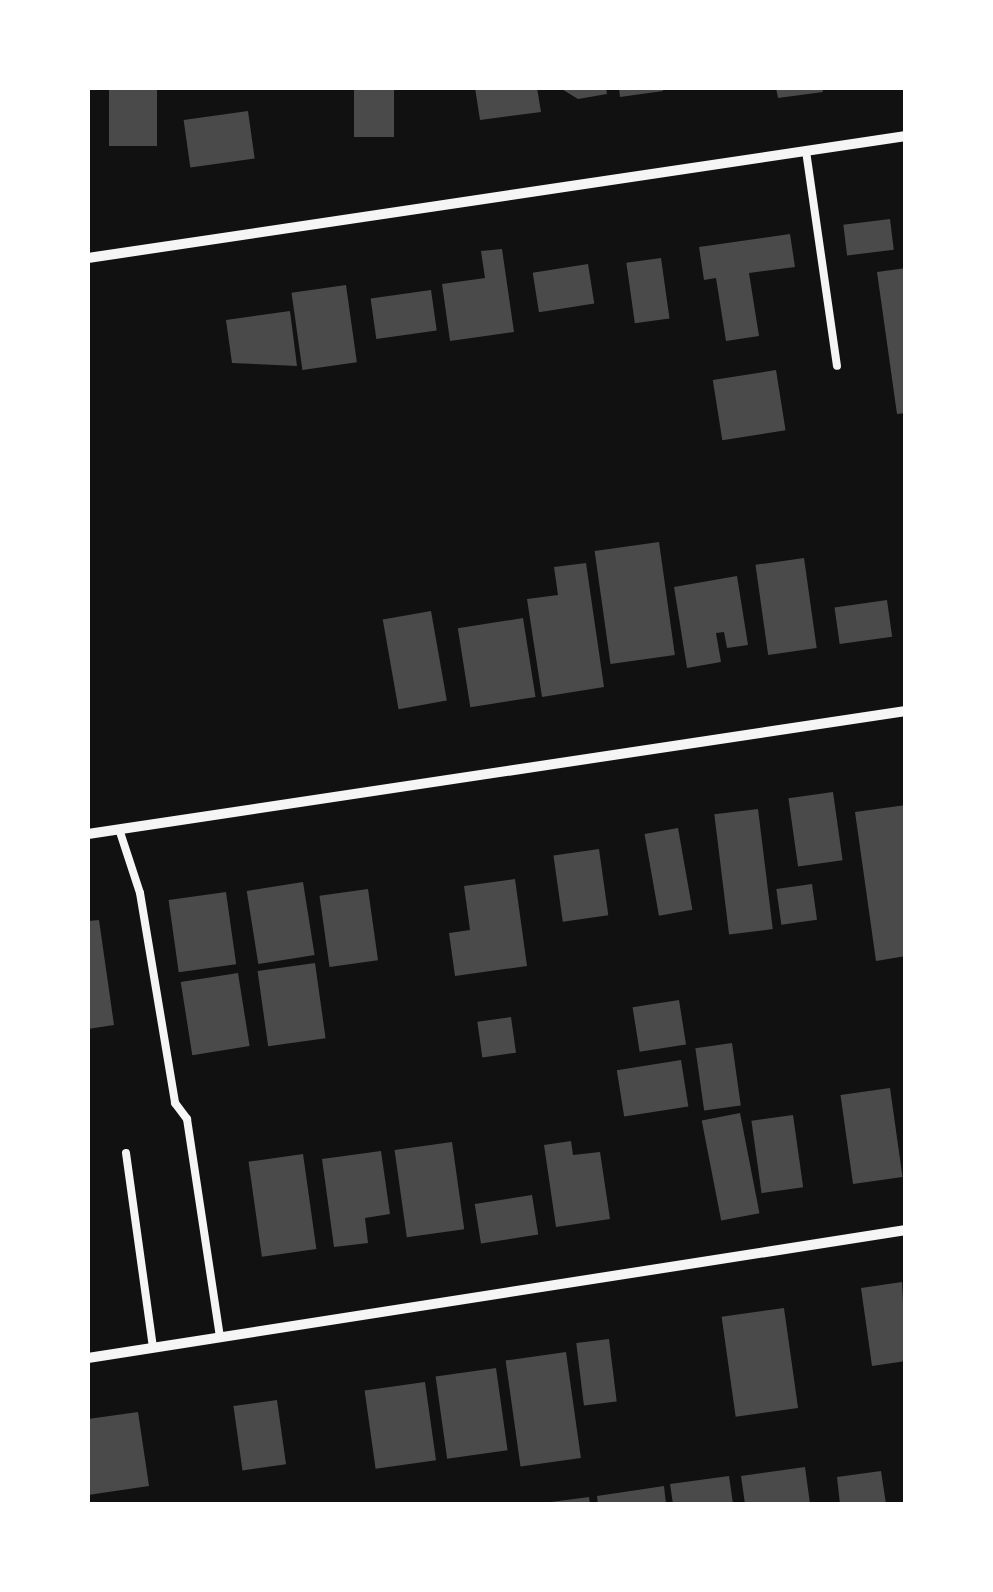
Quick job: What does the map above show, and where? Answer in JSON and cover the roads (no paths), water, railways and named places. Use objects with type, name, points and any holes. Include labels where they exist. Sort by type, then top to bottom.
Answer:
[{"type":"street","points":[[88,258],[906,136]]},
{"type":"street","points":[[88,834],[906,711]]},
{"type":"street","points":[[88,1358],[906,1230]]},
{"type":"lane","points":[[806,151],[837,366]]},
{"type":"lane","points":[[120,830],[175,1103],[187,1119],[220,1338]]},
{"type":"lane","points":[[126,1153],[154,1348]]}]
